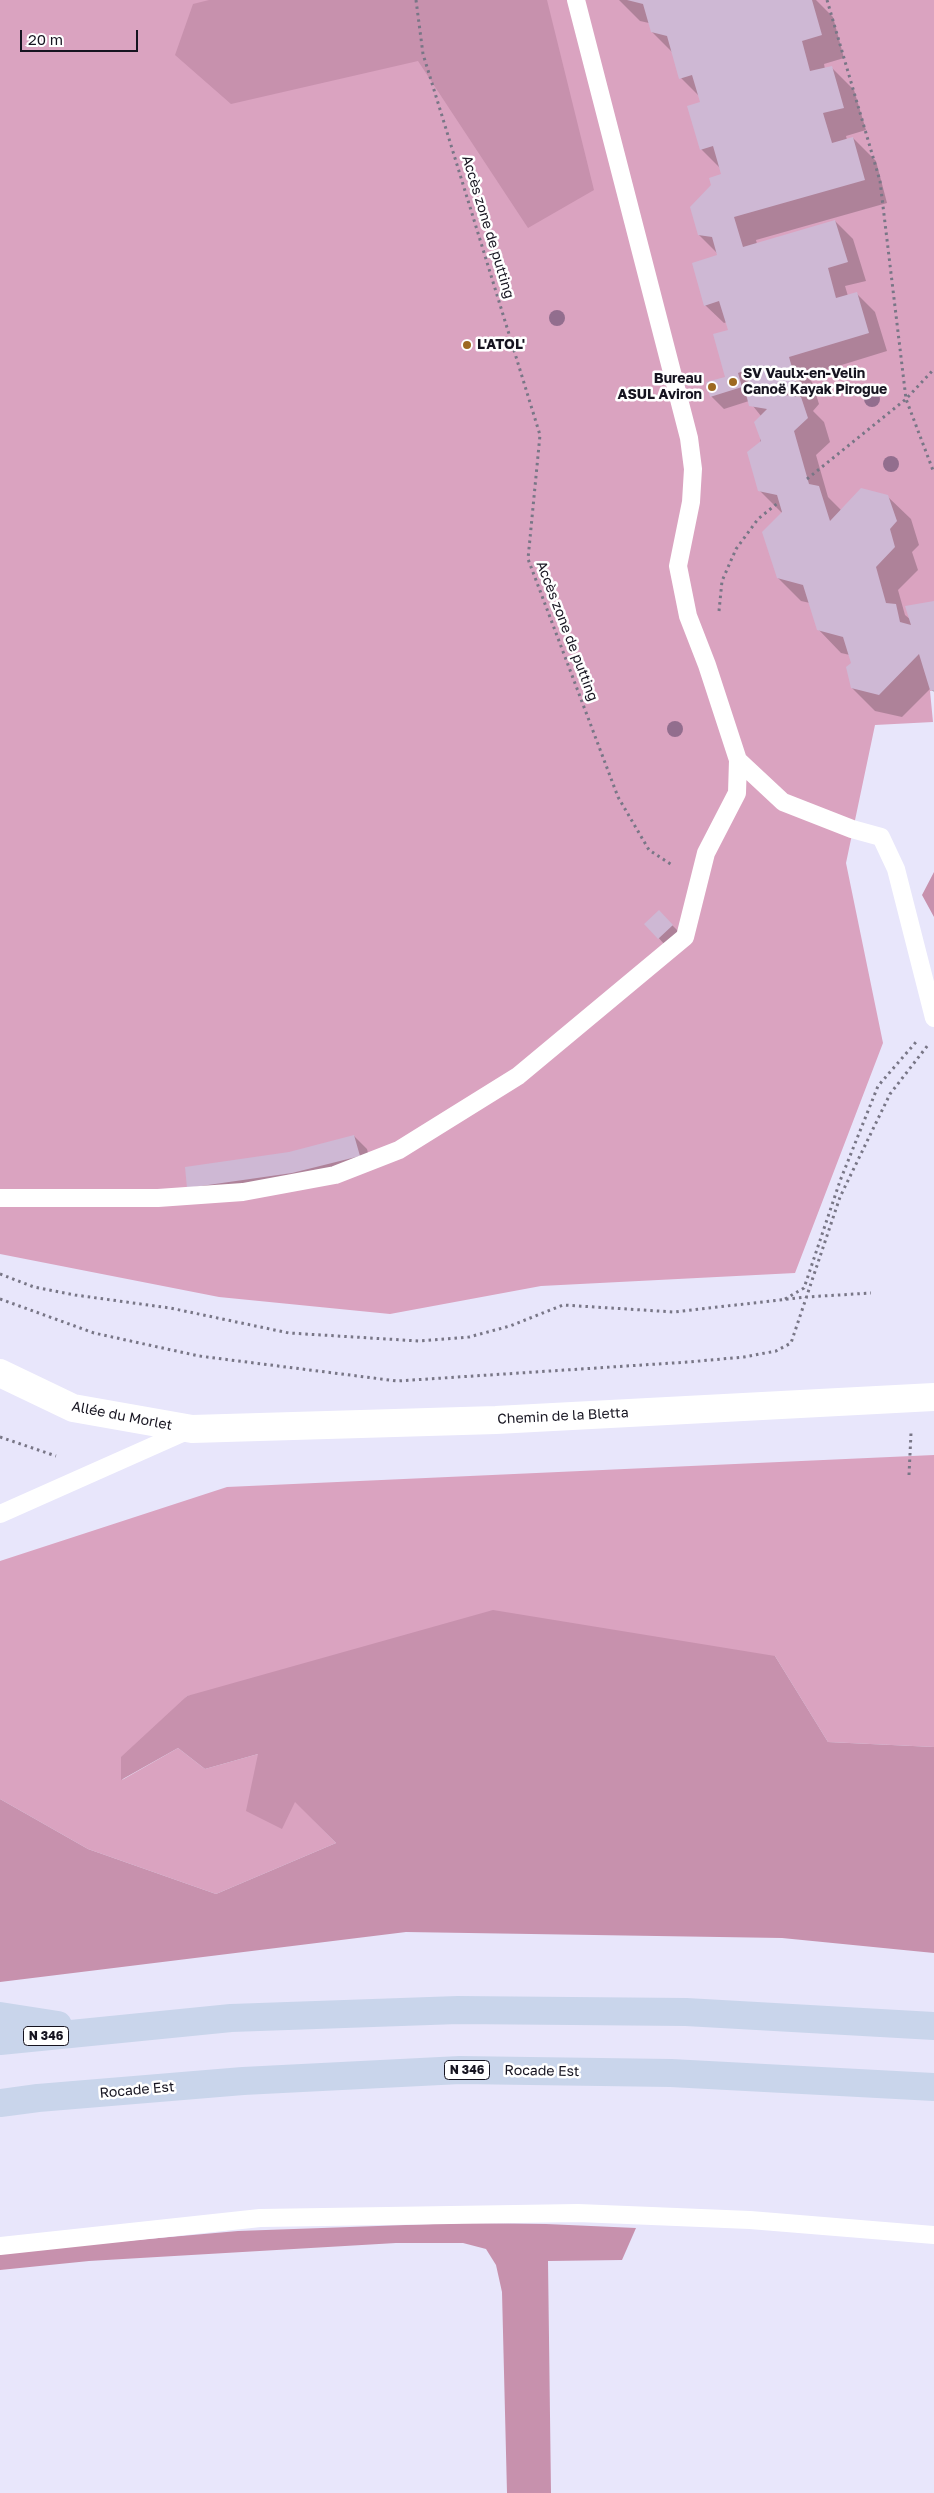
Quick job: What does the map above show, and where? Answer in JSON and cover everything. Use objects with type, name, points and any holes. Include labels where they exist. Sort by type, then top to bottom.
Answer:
[{"type":"highway","name":"N 346","points":[[0,2041],[230,2018],[458,2010],[686,2012],[934,2026]]},
{"type":"highway","points":[[0,2016],[91,2031]]},
{"type":"highway","name":"Rocade Est","points":[[0,2103],[38,2098],[243,2081],[460,2070],[671,2074],[934,2087]]},
{"type":"street","name":"Allée du Morlet","points":[[0,1372],[73,1408],[192,1429]]},
{"type":"street","name":"Chemin de la Bletta","points":[[192,1429],[496,1420],[934,1396]]},
{"type":"lane","points":[[0,1198],[158,1198],[243,1192],[335,1175],[399,1150],[518,1076],[685,937],[706,853],[737,793],[738,760],[707,665],[688,616],[678,566],[691,502],[693,469],[689,438],[576,0]]},
{"type":"lane","points":[[738,760],[783,802],[852,829],[881,837],[896,869],[934,1018]]},
{"type":"lane","points":[[0,1514],[192,1429]]},
{"type":"lane","points":[[0,2246],[260,2218],[578,2213],[750,2220],[934,2236]]},
{"type":"path","name":"Accès zone de putting","points":[[416,0],[423,54],[540,435],[528,559],[618,797],[649,850],[671,865],[706,853]]},
{"type":"path","points":[[827,0],[880,181],[906,399],[934,473]]},
{"type":"path","points":[[807,479],[906,399],[934,369]]},
{"type":"path","points":[[707,665],[717,628],[722,582],[742,542],[758,518],[779,502]]},
{"type":"path","points":[[784,1300],[804,1288],[840,1181],[878,1086],[921,1038]]},
{"type":"path","points":[[0,1299],[94,1333],[199,1356],[397,1381],[688,1362],[744,1357],[776,1351],[791,1342],[840,1197],[886,1103],[934,1038]]},
{"type":"path","points":[[0,1274],[34,1287],[75,1295],[170,1308],[289,1333],[419,1341],[469,1337],[510,1326],[563,1305],[674,1312],[806,1297],[871,1293]]},
{"type":"path","points":[[909,1475],[911,1425]]},
{"type":"shaded area","name":"L'ATOL'","points":[[0,0],[934,0],[934,690],[930,691],[933,722],[875,725],[846,863],[883,1043],[795,1273],[541,1286],[390,1314],[219,1297],[0,1254]]},
{"type":"shaded area","points":[[209,0],[547,0],[594,190],[528,228],[418,61],[231,104],[175,55],[193,4]]},
{"type":"shaded area","points":[[934,872],[934,917],[922,895]]},
{"type":"shaded area","points":[[934,1455],[934,1747],[828,1742],[775,1656],[187,1696],[122,1780],[178,1748],[205,1769],[258,1754],[295,1801],[336,1843],[216,1894],[88,1849],[0,1799],[0,1561],[227,1487]]},
{"type":"shaded area","points":[[493,1610],[775,1656],[828,1742],[934,1747],[934,1953],[782,1938],[406,1932],[0,1982],[0,1799],[88,1849],[216,1894],[336,1843],[295,1802],[282,1829],[246,1811],[258,1754],[205,1769],[178,1748],[121,1780],[121,1757],[187,1696]]},
{"type":"shaded area","points":[[462,2223],[636,2228],[622,2260],[548,2261],[551,2493],[507,2493],[502,2292],[496,2265],[486,2249],[463,2243],[396,2243],[89,2261],[0,2270],[0,2252],[238,2231]]},
{"type":"building","points":[[627,0],[812,0],[822,35],[802,41],[810,71],[832,66],[844,108],[823,113],[832,143],[853,137],[865,180],[734,217],[743,247],[835,220],[848,262],[828,268],[836,298],[857,292],[869,333],[789,357],[796,381],[784,395],[801,397],[808,418],[794,431],[809,484],[819,486],[830,521],[861,488],[888,495],[897,521],[890,529],[895,547],[876,567],[886,603],[896,604],[900,622],[911,625],[905,606],[934,601],[934,690],[930,690],[919,654],[879,695],[851,688],[846,667],[851,663],[843,637],[817,630],[803,585],[777,578],[762,532],[782,512],[777,495],[758,491],[747,452],[761,441],[754,422],[767,409],[749,406],[744,386],[756,373],[746,370],[738,373],[742,387],[710,397],[706,382],[725,377],[713,334],[728,330],[719,301],[704,306],[692,263],[717,255],[712,237],[698,235],[690,207],[711,185],[709,178],[721,174],[713,146],[700,150],[687,106],[700,102],[692,75],[679,79],[667,36],[651,32],[643,4]]},
{"type":"building","points":[[659,910],[673,925],[658,939],[644,924]]},
{"type":"building","points":[[354,1135],[360,1156],[292,1173],[187,1188],[185,1167],[289,1152]]},
{"type":"place","name":"L'ATOL'","points":[[467,345]]},
{"type":"place","name":"SV Vaulx-en-Velin Canoë Kayak Pirogue","points":[[733,382]]},
{"type":"place","name":"Bureau ASUL Aviron","points":[[712,387]]}]
